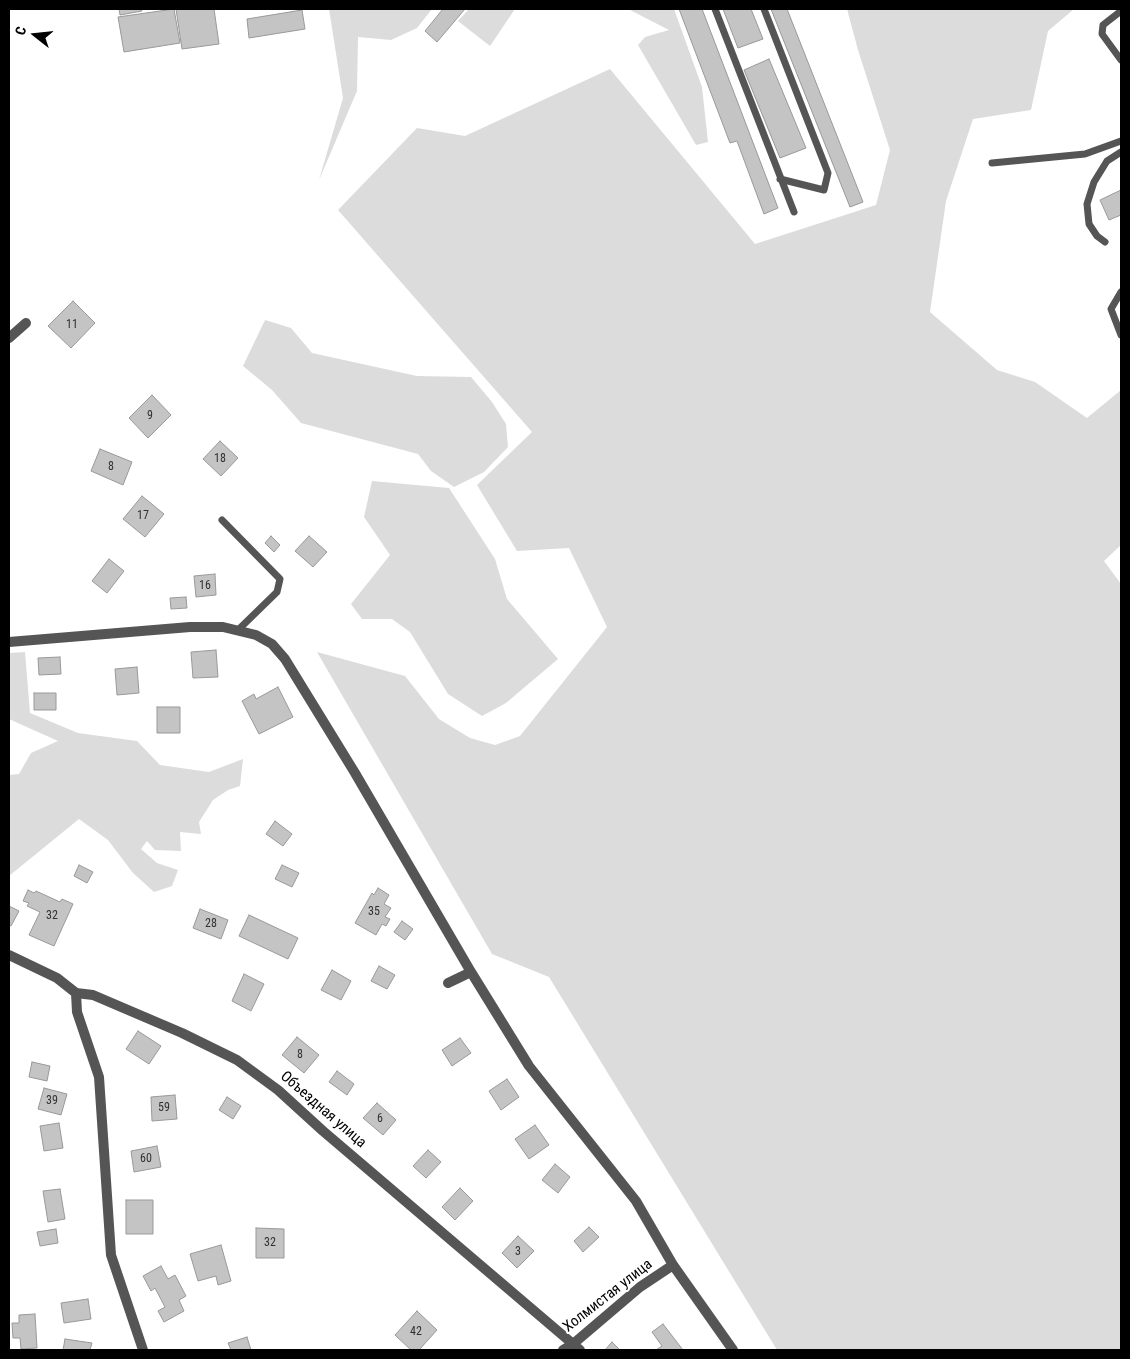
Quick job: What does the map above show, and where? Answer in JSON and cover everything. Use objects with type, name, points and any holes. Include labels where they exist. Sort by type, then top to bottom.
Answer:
[{"type":"street","points":[[9,338],[26,323]]},
{"type":"street","points":[[9,642],[190,627],[223,627],[256,635],[272,644],[285,659],[529,1066],[636,1201],[673,1265],[733,1350]]},
{"type":"street","name":"Объездная улица","points":[[9,955],[56,978],[76,993],[94,995],[182,1033],[237,1060],[278,1090],[323,1131],[577,1347]]},
{"type":"street","points":[[448,983],[471,972]]},
{"type":"street","points":[[76,993],[76,1012],[98,1077],[112,1255],[143,1350]]},
{"type":"street","name":"Холмистая улица","points":[[563,1350],[577,1347],[640,1287],[673,1265]]},
{"type":"lane","points":[[715,9],[794,212]]},
{"type":"lane","points":[[764,9],[828,173],[824,190],[780,179]]},
{"type":"lane","points":[[1121,11],[1103,25],[1102,34],[1121,60]]},
{"type":"lane","points":[[992,163],[1085,154],[1121,141]]},
{"type":"lane","points":[[1105,242],[1097,236],[1089,224],[1087,204],[1094,182],[1107,161],[1121,152]]},
{"type":"lane","points":[[1121,292],[1111,309],[1121,336]]},
{"type":"lane","points":[[222,520],[280,579],[278,592],[238,630]]},
{"type":"shaded area","points":[[329,9],[432,9],[417,28],[391,40],[358,37],[357,91],[319,180],[343,98]]},
{"type":"shaded area","points":[[469,9],[515,9],[490,46],[458,21]]},
{"type":"shaded area","points":[[628,9],[674,9],[702,87],[708,142],[696,145],[638,45],[645,37],[669,30]]},
{"type":"shaded area","points":[[847,9],[1074,9],[1048,31],[1031,110],[973,119],[946,201],[930,312],[997,370],[1035,382],[1087,418],[1121,390],[1121,545],[1104,561],[1121,584],[1121,1350],[777,1350],[549,977],[492,954],[317,652],[405,676],[439,719],[470,738],[495,745],[520,736],[607,627],[569,548],[517,551],[477,485],[532,432],[338,210],[417,128],[465,136],[610,69],[755,244],[876,205],[890,150]]},
{"type":"shaded area","points":[[265,320],[291,328],[312,353],[417,376],[471,377],[492,402],[506,424],[508,447],[484,472],[454,487],[431,471],[418,454],[301,423],[272,390],[243,366]]},
{"type":"shaded area","points":[[372,481],[449,488],[495,559],[507,599],[558,659],[506,703],[482,716],[448,694],[410,632],[392,619],[362,619],[351,604],[390,555],[364,517]]},
{"type":"shaded area","points":[[25,652],[30,713],[78,733],[137,741],[160,765],[209,772],[243,759],[240,786],[228,790],[213,800],[199,822],[201,834],[180,832],[181,851],[155,850],[147,841],[141,849],[157,863],[178,870],[172,886],[154,892],[133,873],[108,840],[79,819],[9,876],[9,775],[19,774],[31,753],[58,741],[9,719],[9,653]]},
{"type":"building","points":[[119,9],[141,9],[142,11],[120,15]]},
{"type":"building","points":[[174,9],[180,43],[124,52],[118,17]]},
{"type":"building","points":[[176,9],[214,9],[219,44],[182,49]]},
{"type":"building","points":[[443,9],[465,9],[437,42],[425,31]]},
{"type":"building","points":[[679,9],[702,9],[778,208],[764,214],[737,141],[730,143]]},
{"type":"building","points":[[723,9],[751,9],[763,39],[738,48]]},
{"type":"building","points":[[771,9],[787,9],[863,202],[850,207]]},
{"type":"building","points":[[302,10],[305,29],[249,38],[247,19]]},
{"type":"building","points":[[769,59],[806,148],[780,158],[744,70]]},
{"type":"building","points":[[1121,190],[1121,215],[1109,220],[1100,200]]},
{"type":"building","points":[[73,301],[95,323],[71,348],[48,326]]},
{"type":"building","points":[[152,395],[171,415],[148,438],[129,418]]},
{"type":"building","points":[[220,441],[238,458],[221,476],[203,459]]},
{"type":"building","points":[[100,449],[132,462],[123,485],[91,471]]},
{"type":"building","points":[[142,496],[164,514],[145,537],[123,519]]},
{"type":"building","points":[[271,536],[280,545],[274,552],[265,543]]},
{"type":"building","points":[[309,536],[327,552],[313,567],[295,551]]},
{"type":"building","points":[[109,559],[124,571],[107,593],[92,581]]},
{"type":"building","points":[[215,574],[216,595],[196,597],[194,576]]},
{"type":"building","points":[[186,597],[187,608],[171,609],[170,598]]},
{"type":"building","points":[[216,650],[218,677],[193,678],[191,652]]},
{"type":"building","points":[[60,657],[61,674],[39,675],[38,658]]},
{"type":"building","points":[[137,667],[139,693],[117,695],[115,669]]},
{"type":"building","points":[[278,687],[293,717],[259,734],[242,701],[254,694],[256,699]]},
{"type":"building","points":[[34,693],[56,693],[56,710],[34,710]]},
{"type":"building","points":[[157,707],[180,707],[180,733],[157,733]]},
{"type":"building","points":[[275,821],[292,834],[283,846],[266,834]]},
{"type":"building","points":[[79,865],[93,872],[87,883],[74,876]]},
{"type":"building","points":[[282,865],[299,873],[292,887],[275,879]]},
{"type":"building","points":[[378,888],[389,895],[384,904],[391,908],[385,917],[390,919],[386,926],[382,924],[376,935],[355,923],[372,893],[374,895]]},
{"type":"building","points":[[28,890],[34,893],[36,891],[60,902],[62,899],[73,904],[54,946],[29,935],[40,912],[27,906],[29,903],[23,901]]},
{"type":"building","points":[[9,906],[19,911],[11,926],[9,925]]},
{"type":"building","points":[[200,909],[228,920],[221,939],[193,928]]},
{"type":"building","points":[[249,915],[298,938],[288,959],[239,936]]},
{"type":"building","points":[[402,921],[413,929],[405,940],[394,932]]},
{"type":"building","points":[[379,966],[395,975],[387,989],[371,981]]},
{"type":"building","points":[[332,970],[351,981],[341,1000],[321,990]]},
{"type":"building","points":[[244,974],[264,984],[251,1011],[232,1001]]},
{"type":"building","points":[[138,1031],[161,1046],[149,1064],[126,1049]]},
{"type":"building","points":[[297,1037],[319,1055],[304,1073],[282,1055]]},
{"type":"building","points":[[460,1038],[471,1053],[452,1066],[442,1050]]},
{"type":"building","points":[[32,1062],[50,1066],[47,1081],[29,1077]]},
{"type":"building","points":[[337,1071],[354,1084],[347,1095],[329,1082]]},
{"type":"building","points":[[507,1079],[519,1097],[501,1110],[489,1091]]},
{"type":"building","points":[[44,1088],[67,1094],[61,1115],[38,1109]]},
{"type":"building","points":[[175,1095],[177,1119],[152,1121],[151,1097]]},
{"type":"building","points":[[227,1097],[241,1106],[233,1119],[219,1110]]},
{"type":"building","points":[[377,1103],[396,1120],[383,1135],[363,1118]]},
{"type":"building","points":[[59,1123],[63,1148],[44,1151],[40,1126]]},
{"type":"building","points":[[535,1125],[549,1145],[529,1159],[515,1139]]},
{"type":"building","points":[[157,1146],[161,1167],[134,1172],[131,1151]]},
{"type":"building","points":[[428,1150],[441,1162],[426,1178],[413,1166]]},
{"type":"building","points":[[555,1164],[570,1177],[558,1193],[542,1180]]},
{"type":"building","points":[[460,1188],[473,1201],[455,1220],[442,1207]]},
{"type":"building","points":[[60,1189],[65,1219],[48,1222],[43,1191]]},
{"type":"building","points":[[126,1200],[153,1200],[153,1234],[126,1234]]},
{"type":"building","points":[[589,1227],[599,1237],[583,1252],[574,1241]]},
{"type":"building","points":[[256,1228],[284,1229],[284,1258],[256,1258]]},
{"type":"building","points":[[56,1229],[58,1243],[40,1246],[37,1232]]},
{"type":"building","points":[[518,1236],[534,1251],[517,1268],[502,1253]]},
{"type":"building","points":[[221,1245],[231,1281],[218,1285],[216,1276],[198,1281],[190,1254]]},
{"type":"building","points":[[161,1266],[168,1279],[175,1275],[186,1296],[179,1300],[184,1311],[164,1322],[158,1311],[165,1307],[155,1288],[151,1291],[143,1276]]},
{"type":"building","points":[[88,1299],[91,1319],[64,1323],[61,1303]]},
{"type":"building","points":[[417,1311],[437,1330],[419,1350],[411,1350],[395,1335]]},
{"type":"building","points":[[35,1314],[37,1348],[21,1349],[20,1338],[13,1338],[12,1323],[19,1323],[19,1315]]},
{"type":"building","points":[[663,1324],[683,1350],[656,1350],[662,1346],[652,1332]]},
{"type":"building","points":[[247,1337],[251,1350],[231,1350],[228,1343]]},
{"type":"building","points":[[65,1339],[92,1343],[90,1350],[63,1350]]},
{"type":"building","points":[[612,1342],[620,1350],[605,1350]]}]
